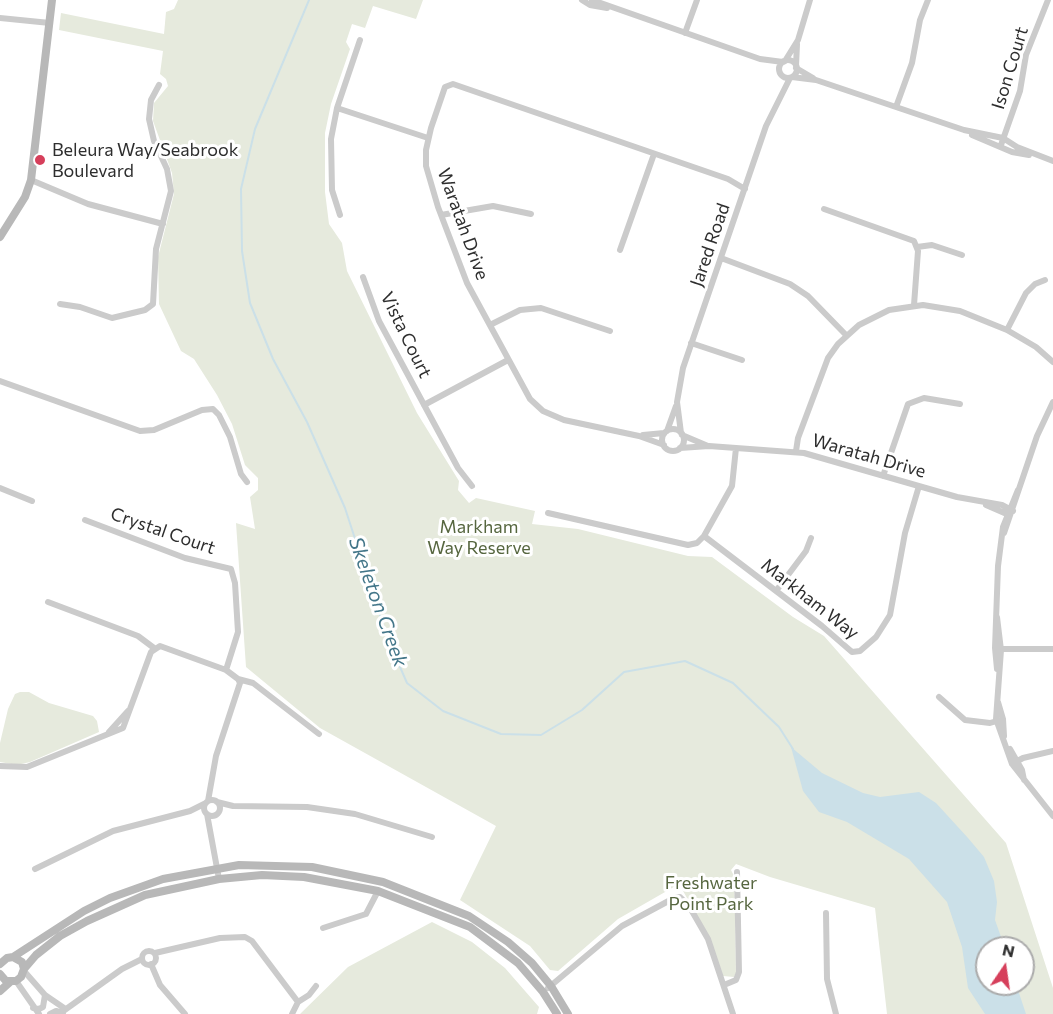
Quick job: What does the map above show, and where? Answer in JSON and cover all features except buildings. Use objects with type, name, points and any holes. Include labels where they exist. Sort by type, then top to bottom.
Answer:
[{"type":"street","points":[[0,237],[31,180],[52,0]]},
{"type":"street","points":[[582,0],[590,5],[622,11]]},
{"type":"street","points":[[592,0],[760,59],[792,62],[816,80]]},
{"type":"street","points":[[685,33],[697,0]]},
{"type":"street","points":[[798,40],[810,0]]},
{"type":"street","points":[[896,107],[912,63],[920,20],[928,0]]},
{"type":"street","name":"Ison Court","points":[[1002,141],[1020,91],[1026,55],[1048,0]]},
{"type":"street","points":[[0,18],[50,23]]},
{"type":"street","points":[[340,215],[332,190],[330,155],[337,108],[360,40]]},
{"type":"street","name":"Jared Road","points":[[777,99],[780,73],[798,40]]},
{"type":"street","name":"Jared Road","points":[[666,432],[677,402],[681,374],[691,343],[746,185],[777,99],[796,67],[798,40]]},
{"type":"street","points":[[760,59],[780,73],[791,77],[816,80],[964,130],[990,144],[1002,141],[1012,152],[1053,161]]},
{"type":"street","name":"Waratah Drive","points":[[664,445],[639,436],[564,420],[543,411],[530,399],[467,282],[441,215],[426,166],[428,138],[444,90],[453,84],[746,185]]},
{"type":"street","points":[[60,304],[76,306],[112,318],[145,310],[153,304],[154,258],[169,205],[170,181],[152,134],[149,114],[151,100],[159,85]]},
{"type":"street","points":[[337,108],[428,138]]},
{"type":"street","points":[[620,250],[654,154]]},
{"type":"street","points":[[31,180],[88,204],[163,224]]},
{"type":"street","points":[[441,215],[494,206],[531,214]]},
{"type":"street","points":[[824,209],[908,237],[917,247],[914,305]]},
{"type":"street","points":[[0,228],[14,214]]},
{"type":"street","points":[[917,247],[932,245],[962,255]]},
{"type":"street","points":[[721,258],[790,284],[808,296],[846,335]]},
{"type":"street","name":"Vista Court","points":[[363,277],[379,321],[458,468],[472,486]]},
{"type":"street","points":[[1007,330],[1026,293],[1035,284],[1045,280]]},
{"type":"street","points":[[796,452],[798,438],[820,375],[833,351],[846,335],[880,313],[914,305],[951,309],[1007,330],[1036,347],[1053,362]]},
{"type":"street","points":[[490,325],[520,310],[541,308],[610,331]]},
{"type":"street","points":[[691,343],[742,360]]},
{"type":"street","name":"Vista Court","points":[[424,405],[508,360]]},
{"type":"street","points":[[0,381],[140,431],[154,430],[202,410],[211,409],[219,414],[247,482]]},
{"type":"street","points":[[883,476],[908,405],[924,398],[960,404]]},
{"type":"street","name":"Jared Road","points":[[677,402],[681,434]]},
{"type":"street","points":[[1053,402],[1042,423],[1002,537],[998,566],[997,617],[999,720],[1004,737],[1024,780],[1053,816]]},
{"type":"street","points":[[673,429],[681,434],[683,443],[680,448],[671,450],[664,445],[666,432],[673,429]]},
{"type":"street","name":"Waratah Drive","points":[[639,436],[666,432]]},
{"type":"street","name":"Waratah Drive","points":[[681,434],[709,446]]},
{"type":"street","name":"Waratah Drive","points":[[680,448],[709,446],[796,452],[1010,512]]},
{"type":"street","points":[[548,513],[688,545],[697,543],[704,536],[732,486],[736,448]]},
{"type":"street","name":"Markham Way","points":[[704,536],[828,631],[846,650],[855,652],[862,649],[881,632],[890,615],[905,533],[919,486]]},
{"type":"street","points":[[0,488],[32,501]]},
{"type":"street","name":"Crystal Court","points":[[85,519],[185,558],[231,568],[235,583],[238,632],[226,670]]},
{"type":"street","points":[[776,591],[806,551],[811,538]]},
{"type":"street","points":[[48,602],[138,636],[154,648],[166,647],[226,670],[238,679],[253,683],[318,734]]},
{"type":"street","points":[[0,766],[27,767],[108,732],[130,709],[154,648]]},
{"type":"street","points":[[999,649],[1053,650]]},
{"type":"street","points":[[219,879],[207,802],[213,784],[216,756],[240,683],[238,679]]},
{"type":"street","points":[[939,697],[961,718],[981,721],[999,720]]},
{"type":"street","points":[[1016,763],[1053,751]]},
{"type":"street","points":[[212,831],[217,813],[213,784]]},
{"type":"street","points":[[35,869],[112,831],[190,811],[207,802],[233,806],[287,806],[339,811],[391,823],[432,837]]},
{"type":"street","points":[[190,811],[217,813],[233,806]]},
{"type":"street","points":[[0,964],[50,931],[110,898],[163,879],[216,867],[260,864],[312,867],[360,876],[405,890],[451,907],[487,926],[525,956],[551,986],[568,1014]]},
{"type":"street","points":[[724,986],[736,980],[739,972],[737,872]]},
{"type":"street","points":[[0,991],[24,970],[36,955],[60,936],[110,909],[166,890],[219,879],[262,875],[304,877],[378,891],[470,927],[503,949],[543,992],[556,1014]]},
{"type":"street","points":[[323,928],[366,914],[378,891]]},
{"type":"street","points":[[543,992],[622,926],[676,897],[686,902],[708,939],[733,1014]]},
{"type":"street","points":[[826,913],[826,979],[836,1014]]},
{"type":"street","points":[[50,1014],[63,1011],[122,969],[142,959],[146,951],[155,953],[220,938],[245,937],[252,941],[298,1002]]},
{"type":"street","points":[[0,953],[19,959],[24,970],[45,995],[63,1011]]},
{"type":"street","points":[[152,964],[155,961],[155,953]]},
{"type":"street","points":[[142,959],[146,964],[152,964]]},
{"type":"street","points":[[152,964],[160,985],[185,1014]]},
{"type":"street","points":[[0,974],[24,989],[33,1008],[39,1014]]},
{"type":"street","points":[[292,1014],[298,1002],[316,986]]},
{"type":"street","points":[[33,1008],[39,1009],[43,1006],[45,995]]},
{"type":"green space","points":[[178,0],[423,0],[416,19],[373,6],[365,28],[352,24],[346,42],[350,49],[331,104],[325,133],[325,192],[329,224],[342,243],[347,271],[417,413],[459,481],[458,490],[469,503],[476,498],[535,511],[532,524],[578,529],[688,556],[712,557],[793,617],[824,636],[1006,843],[1053,988],[1053,1014],[887,1014],[875,908],[770,877],[736,864],[731,870],[734,876],[735,907],[736,973],[734,977],[723,976],[710,938],[679,884],[618,919],[558,971],[550,970],[530,946],[460,900],[496,826],[320,728],[246,667],[236,523],[255,529],[250,497],[258,490],[258,478],[245,465],[232,424],[217,395],[194,359],[181,351],[159,304],[158,257],[174,194],[172,173],[153,121],[154,103],[168,86],[166,79],[160,74],[163,51],[59,30],[61,13],[164,34],[166,12],[174,9]]},
{"type":"green space","points":[[29,692],[49,703],[93,716],[97,721],[99,732],[30,762],[17,765],[0,762],[0,743],[8,709],[15,694]]},
{"type":"green space","points":[[432,922],[472,942],[505,968],[539,1007],[537,1014],[300,1014],[348,967]]},
{"type":"water","points":[[791,747],[822,773],[863,793],[880,797],[919,792],[936,803],[984,857],[994,881],[997,902],[995,920],[1001,936],[975,936],[975,996],[1020,996],[1026,1014],[985,1014],[968,988],[962,947],[947,902],[909,859],[847,822],[819,812],[803,791]]},
{"type":"waterway","name":"Skeleton Creek","points":[[309,0],[255,129],[241,189],[242,251],[250,303],[273,359],[307,422],[345,508],[387,637],[407,683],[443,711],[501,734],[541,735],[582,710],[624,672],[685,661],[733,683],[779,727],[793,749]]},
{"type":"place","name":"Beleura Way/Seabrook Boulevard","points":[[40,160]]},
{"type":"park label","name":"Markham Way Reserve","points":[[479,537]]},
{"type":"park label","name":"Freshwater Point Park","points":[[711,893]]}]
